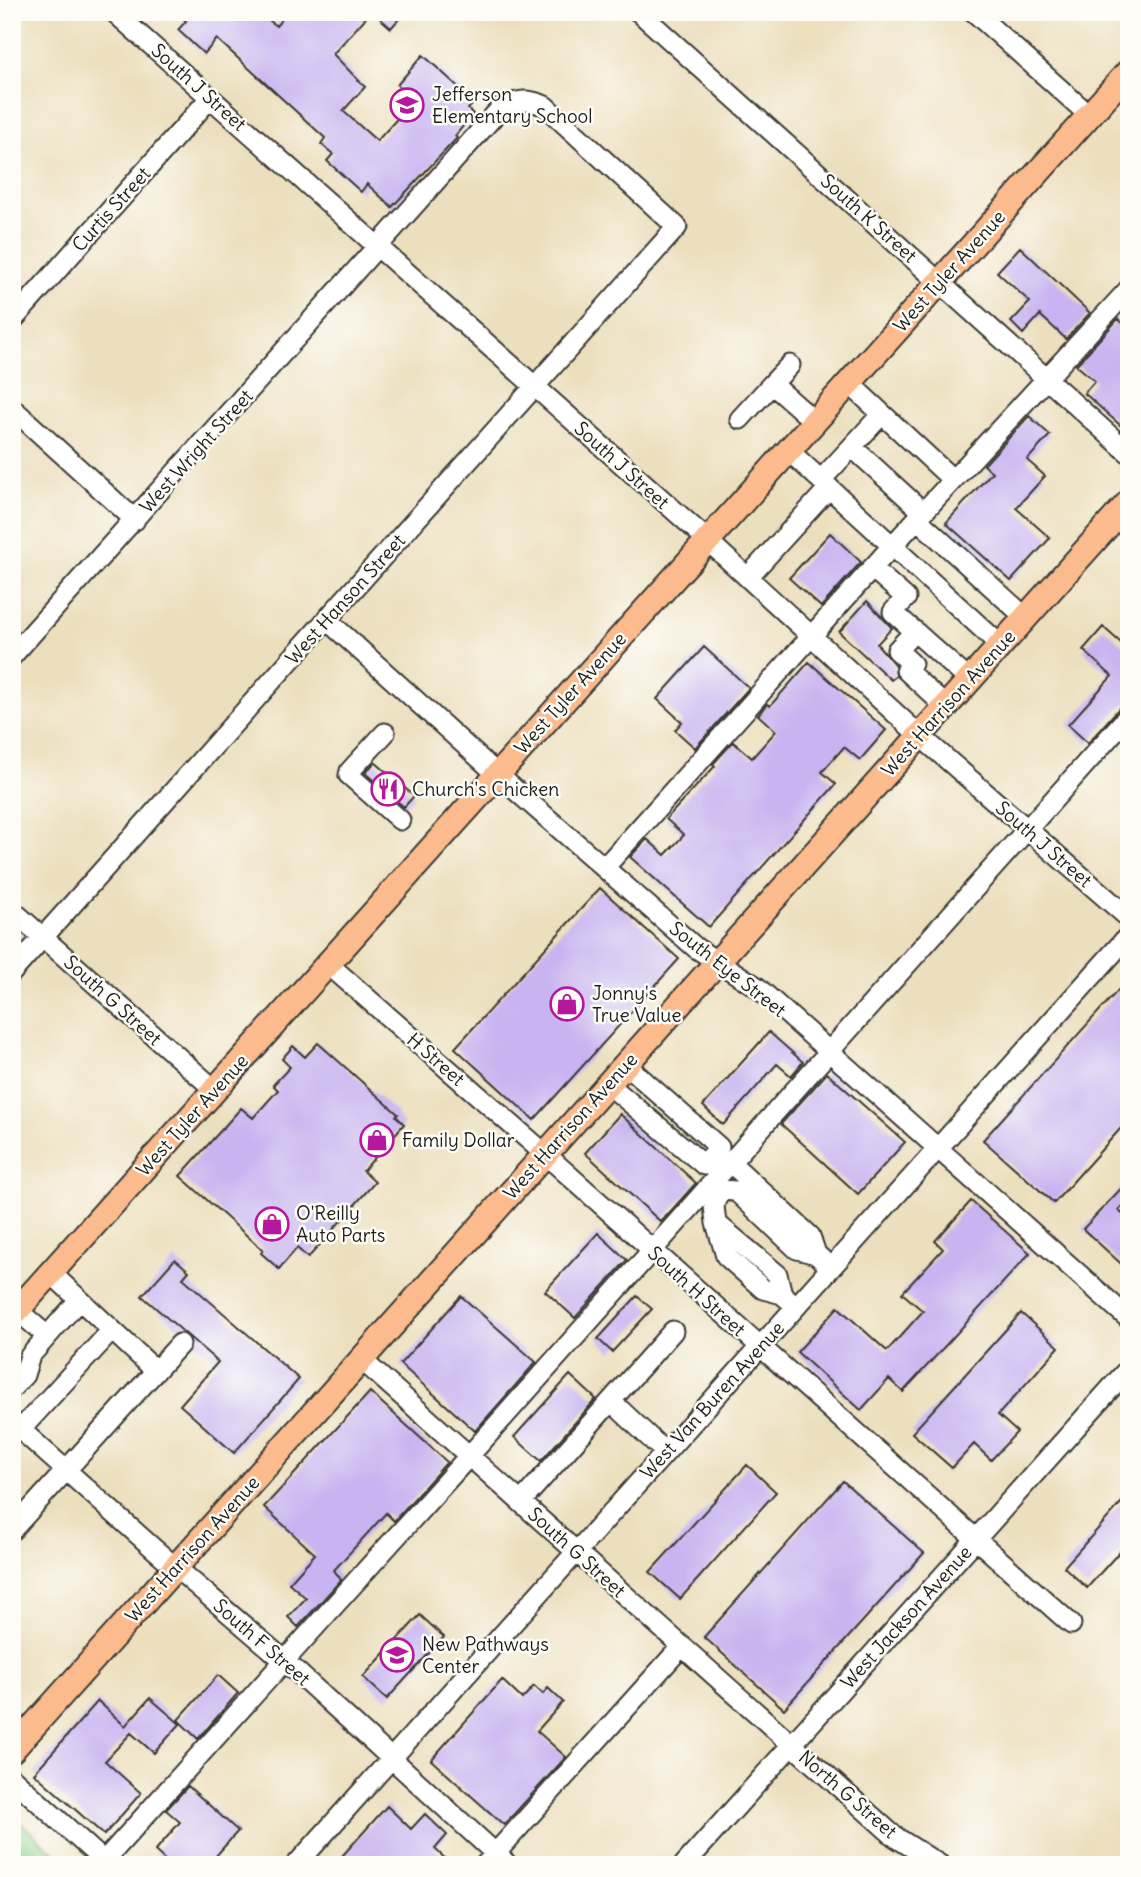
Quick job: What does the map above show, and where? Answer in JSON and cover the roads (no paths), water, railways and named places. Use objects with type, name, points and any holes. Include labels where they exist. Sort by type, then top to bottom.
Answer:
[{"type":"main road","name":"West Tyler Avenue","points":[[15,1313],[1129,71]]},
{"type":"main road","name":"West Harrison Avenue","points":[[12,1750],[1129,502]]},
{"type":"street","name":"South J Street","points":[[114,12],[379,246],[919,735],[1129,918]]},
{"type":"street","name":"South K Street","points":[[639,12],[1129,453]]},
{"type":"street","points":[[974,12],[1089,115]]},
{"type":"street","name":"Curtis Street","points":[[12,321],[210,98]]},
{"type":"street","name":"West Wright Street","points":[[12,656],[379,246],[489,118],[511,103],[523,100],[545,106],[677,227]]},
{"type":"street","name":"West Hanson Street","points":[[12,972],[677,227]]},
{"type":"street","points":[[604,868],[920,515],[1129,289]]},
{"type":"street","points":[[740,419],[790,365]]},
{"type":"street","points":[[849,383],[953,480]]},
{"type":"street","points":[[772,384],[814,421]]},
{"type":"street","points":[[12,408],[135,520]]},
{"type":"street","points":[[748,578],[852,447],[882,414]]},
{"type":"street","points":[[852,447],[1025,617]]},
{"type":"street","points":[[788,450],[1000,645]]},
{"type":"street","points":[[872,568],[905,598],[894,612],[969,680]]},
{"type":"street","name":"South Eye Street","points":[[327,620],[497,774],[696,948],[757,987],[1129,1319]]},
{"type":"street","points":[[915,631],[897,650],[912,664],[906,670],[945,706]]},
{"type":"street","points":[[789,1300],[763,1289],[726,1256],[714,1206],[715,1187],[724,1161],[829,1052],[1129,715]]},
{"type":"street","points":[[385,733],[349,775],[400,820]]},
{"type":"street","name":"South G Street","points":[[12,910],[215,1090]]},
{"type":"street","name":"West Van Buren Avenue","points":[[296,1865],[759,1347],[789,1300],[823,1261],[937,1149],[1129,935]]},
{"type":"street","name":"H Street","points":[[328,964],[545,1154]]},
{"type":"street","points":[[625,1064],[719,1147],[724,1161],[810,1236],[823,1261]]},
{"type":"street","points":[[608,1084],[704,1164],[724,1161]]},
{"type":"street","name":"South H Street","points":[[545,1154],[1071,1624]]},
{"type":"street","points":[[715,1187],[736,1191],[797,1249],[823,1261]]},
{"type":"street","points":[[12,1779],[106,1863],[653,1251],[715,1187]]},
{"type":"street","points":[[51,1273],[156,1371]]},
{"type":"street","points":[[12,1388],[24,1375],[30,1356],[79,1300]]},
{"type":"street","points":[[15,1313],[47,1336]]},
{"type":"street","points":[[17,1426],[112,1330]]},
{"type":"street","points":[[521,1502],[673,1331]]},
{"type":"street","points":[[12,1530],[180,1344]]},
{"type":"street","name":"South G Street","points":[[362,1360],[792,1745]]},
{"type":"street","name":"West Jackson Avenue","points":[[684,1865],[1129,1368]]},
{"type":"street","points":[[611,1401],[665,1452]]},
{"type":"street","name":"South F Street","points":[[17,1426],[393,1758],[496,1861]]},
{"type":"street","points":[[496,1861],[682,1646]]},
{"type":"street","name":"North G Street","points":[[792,1745],[894,1836],[940,1865]]},
{"type":"place","name":"Jefferson Elementary School","points":[[407,105]]},
{"type":"place","name":"Church's Chicken","points":[[388,789]]},
{"type":"place","name":"Jonny's True Value","points":[[567,1004]]},
{"type":"place","name":"Family Dollar","points":[[377,1140]]},
{"type":"place","name":"O'Reilly Auto Parts","points":[[272,1224]]},
{"type":"place","name":"New Pathways Center","points":[[397,1655]]}]
